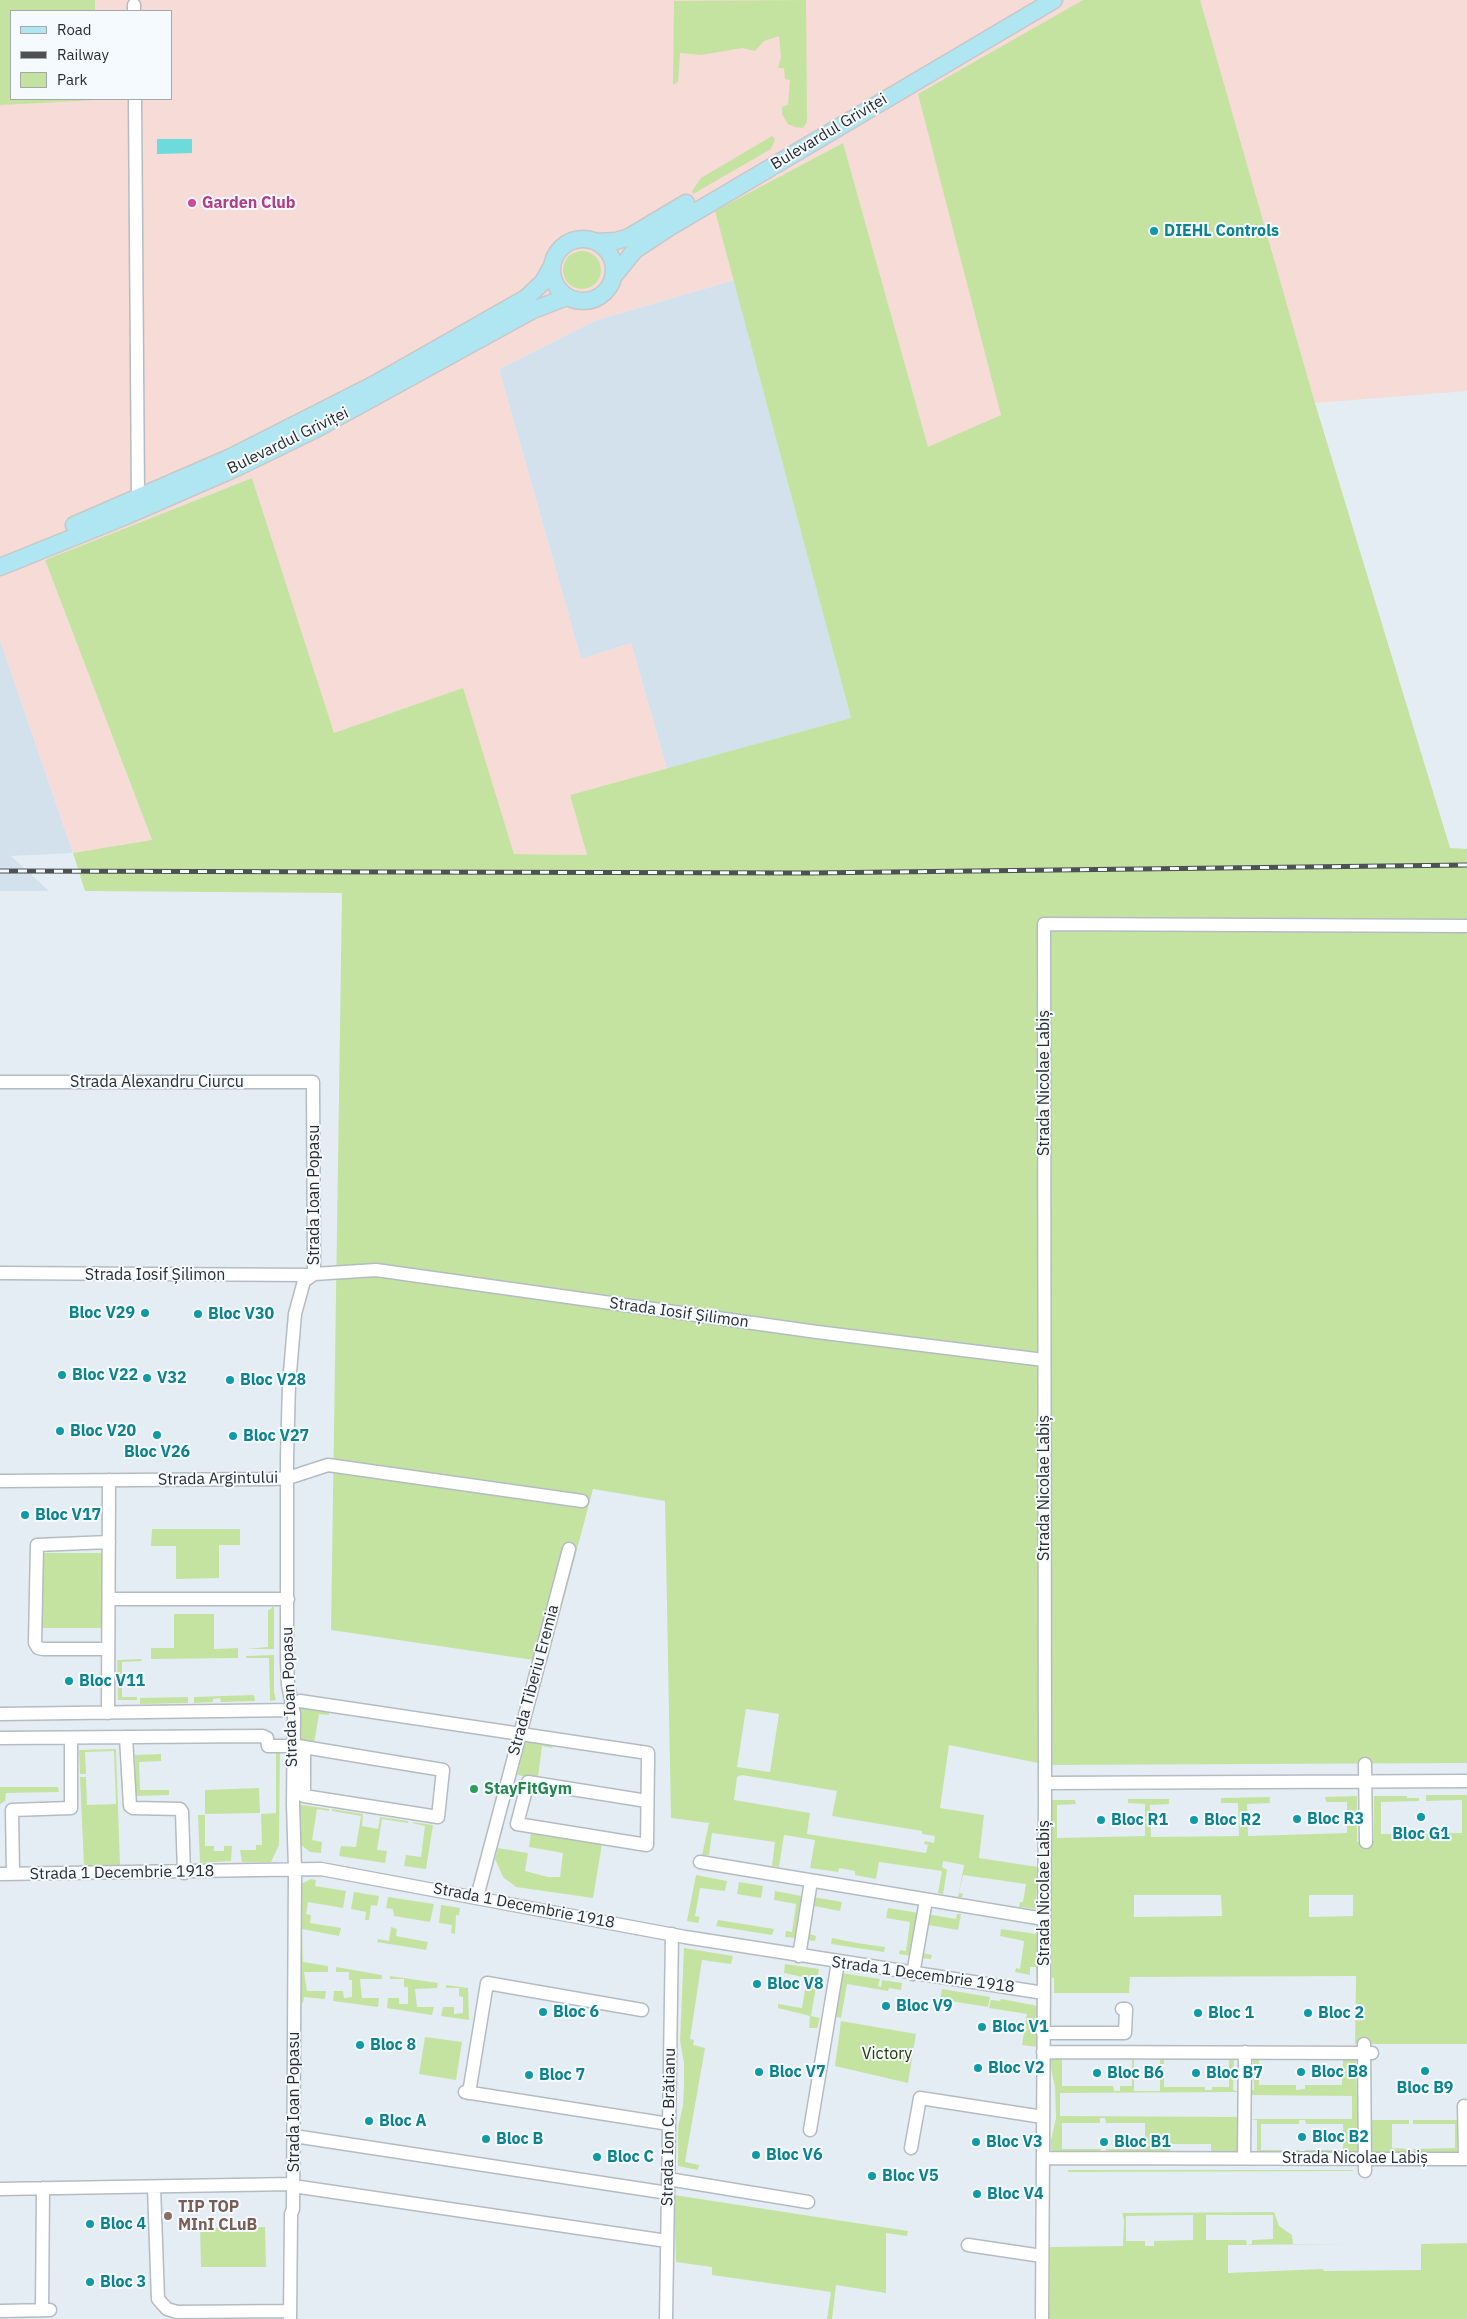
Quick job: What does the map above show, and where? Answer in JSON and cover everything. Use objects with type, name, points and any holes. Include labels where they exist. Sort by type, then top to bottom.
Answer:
[{"type":"main road","name":"Bulevardul Griviței","points":[[596,242],[616,241],[629,237],[1032,0]]},
{"type":"main road","name":"Bulevardul Griviței","points":[[613,277],[635,250],[662,232],[1054,0]]},
{"type":"main road","points":[[577,240],[596,242],[609,253],[612,260],[613,277],[603,295],[594,300],[576,301],[566,297],[555,284],[552,266],[560,249],[568,243],[577,240]]},
{"type":"main road","name":"Bulevardul Griviței","points":[[0,555],[138,498],[304,422],[490,320],[536,291],[552,266]]},
{"type":"main road","name":"Bulevardul Griviței","points":[[0,567],[126,516],[236,468],[344,414],[533,310],[566,297]]},
{"type":"street","points":[[135,100],[138,498]]},
{"type":"street","name":"Strada Nicolae Labiș","points":[[1042,2319],[1045,1783],[1044,924],[1467,926]]},
{"type":"street","name":"Strada Alexandru Ciurcu","points":[[0,1082],[313,1082]]},
{"type":"street","name":"Strada Ioan Popasu","points":[[290,2315],[290,2243],[294,2136],[295,1869],[299,1746],[296,1706],[287,1661],[289,1384],[295,1314],[301,1289],[312,1275],[313,1082]]},
{"type":"street","name":"Strada Iosif Șilimon","points":[[0,1273],[312,1275],[376,1270],[817,1332],[1044,1360]]},
{"type":"street","name":"Strada Argintului","points":[[0,1481],[288,1478],[328,1465],[582,1501]]},
{"type":"street","points":[[108,1713],[109,1480]]},
{"type":"street","points":[[108,1649],[43,1650],[38,1648],[35,1633],[37,1545],[109,1542]]},
{"type":"street","name":"Strada Tiberiu Eremia","points":[[476,1897],[569,1549]]},
{"type":"street","points":[[109,1599],[288,1599]]},
{"type":"street","points":[[0,1714],[108,1713],[296,1706],[520,1734],[648,1753],[647,1845],[517,1824],[528,1782],[647,1801]]},
{"type":"street","points":[[0,1738],[264,1736],[267,1738],[268,1746],[299,1746],[443,1770],[438,1817],[304,1796],[299,1746]]},
{"type":"street","points":[[126,1737],[130,1806],[133,1808],[180,1809],[182,1812],[184,1873]]},
{"type":"street","points":[[13,1874],[12,1810],[71,1808],[71,1738]]},
{"type":"street","points":[[1365,1764],[1366,1842]]},
{"type":"street","points":[[1045,1783],[1467,1781]]},
{"type":"street","points":[[502,1800],[522,1804]]},
{"type":"street","points":[[700,1862],[1044,1919]]},
{"type":"street","name":"Strada 1 Decembrie 1918","points":[[0,1874],[184,1873],[321,1869],[798,1956],[1044,1993]]},
{"type":"street","points":[[798,1956],[812,1881]]},
{"type":"street","points":[[913,1974],[926,1900]]},
{"type":"street","name":"Strada Ion C. Brătianu","points":[[670,2312],[667,2241],[672,1934]]},
{"type":"street","points":[[810,2130],[838,1962]]},
{"type":"street","points":[[642,2010],[487,1983],[467,2092],[669,2124]]},
{"type":"street","points":[[1043,2033],[1125,2033],[1126,2009],[1122,2009]]},
{"type":"street","points":[[1043,2052],[1367,2050],[1365,2165]]},
{"type":"street","points":[[1244,2158],[1245,2052]]},
{"type":"street","points":[[911,2148],[920,2098],[1043,2117]]},
{"type":"street","name":"Strada Nicolae Labiș","points":[[1043,2158],[1244,2158],[1365,2165],[1466,2158],[1464,2106]]},
{"type":"street","points":[[294,2136],[668,2193]]},
{"type":"street","points":[[668,2179],[808,2202]]},
{"type":"street","points":[[0,2189],[293,2185],[667,2241]]},
{"type":"street","points":[[154,2186],[158,2299],[168,2309],[177,2312],[290,2315]]},
{"type":"street","points":[[0,2311],[47,2310],[43,2188]]},
{"type":"street","points":[[968,2245],[1042,2256]]},
{"type":"shaded area","points":[[0,0],[1467,0],[1467,391],[1315,403],[1285,298],[998,402],[1001,415],[928,448],[843,143],[716,211],[734,280],[594,321],[499,369],[581,659],[631,643],[667,769],[570,795],[587,855],[514,854],[462,689],[334,734],[252,478],[45,560],[152,841],[73,853],[0,640]]},
{"type":"shaded area","points":[[734,280],[851,718],[667,769],[631,643],[581,659],[499,369],[594,321]]},
{"type":"shaded area","points":[[0,640],[73,853],[11,856],[49,891],[0,891]]},
{"type":"green space","points":[[0,0],[95,0],[95,10],[10,10],[10,100],[96,100],[0,105]]},
{"type":"green space","points":[[806,0],[807,122],[803,128],[788,124],[782,114],[782,107],[788,105],[790,80],[785,79],[784,68],[778,68],[781,57],[779,36],[764,41],[755,51],[742,48],[701,55],[680,53],[678,82],[673,85],[674,1]]},
{"type":"green space","points":[[1083,0],[1200,0],[1315,403],[1450,848],[1467,849],[1467,1763],[1048,1765],[949,1745],[940,1808],[984,1815],[979,1858],[1038,1867],[1036,1909],[1019,1907],[1020,1902],[1023,1902],[1026,1884],[963,1875],[959,1893],[963,1894],[962,1897],[958,1897],[964,1865],[943,1861],[942,1867],[947,1870],[943,1894],[938,1893],[942,1871],[879,1862],[876,1879],[855,1875],[855,1871],[839,1868],[838,1872],[810,1868],[815,1840],[784,1835],[779,1867],[772,1866],[775,1842],[712,1833],[709,1855],[702,1855],[709,1823],[671,1818],[665,1501],[593,1489],[547,1662],[331,1630],[342,893],[85,891],[73,853],[152,840],[45,560],[252,478],[334,733],[463,688],[514,854],[587,855],[570,795],[851,718],[715,211],[843,143],[928,447],[1001,415],[918,94]],"holes":[[[746,1709],[779,1714],[770,1772],[737,1767]],[[742,1775],[837,1791],[832,1816],[922,1831],[922,1834],[935,1836],[934,1843],[925,1841],[924,1844],[928,1845],[926,1853],[807,1834],[810,1813],[734,1800],[737,1777]]]},
{"type":"green space","points":[[772,136],[775,139],[771,149],[693,194],[692,191],[701,178]]},
{"type":"green space","points":[[582,251],[595,257],[601,270],[595,283],[582,289],[569,283],[563,270],[569,257]]},
{"type":"green space","points":[[152,1529],[240,1529],[240,1545],[219,1545],[219,1578],[176,1579],[176,1546],[151,1546]]},
{"type":"green space","points":[[43,1553],[106,1553],[105,1628],[42,1628]]},
{"type":"green space","points":[[274,1607],[274,1649],[246,1649],[268,1647],[268,1610]]},
{"type":"green space","points":[[174,1614],[214,1614],[214,1649],[238,1648],[238,1658],[151,1659],[151,1648],[174,1648]]},
{"type":"green space","points":[[274,1655],[274,1692],[276,1700],[270,1701],[269,1658],[246,1658],[246,1656]]},
{"type":"green space","points":[[141,1659],[142,1661],[122,1662],[122,1697],[137,1697],[137,1700],[118,1700],[117,1660]]},
{"type":"green space","points":[[254,1695],[255,1701],[221,1702],[220,1698],[213,1699],[213,1702],[194,1703],[194,1697]]},
{"type":"green space","points":[[188,1697],[188,1703],[140,1704],[140,1698]]},
{"type":"green space","points":[[300,1706],[329,1710],[329,1715],[319,1714],[314,1744],[298,1740]]},
{"type":"green space","points":[[529,1740],[553,1744],[552,1748],[542,1746],[538,1777],[552,1779],[552,1781],[517,1775],[525,1744]]},
{"type":"green space","points":[[280,1745],[279,1845],[271,1862],[242,1862],[240,1850],[256,1850],[256,1845],[262,1845],[261,1814],[276,1813],[276,1747]]},
{"type":"green space","points":[[116,1749],[120,1865],[84,1866],[80,1777],[86,1777],[87,1805],[116,1804],[114,1751],[85,1752],[86,1774],[80,1774],[79,1750]]},
{"type":"green space","points":[[161,1754],[161,1761],[139,1762],[140,1790],[169,1790],[169,1795],[136,1796],[135,1755]]},
{"type":"green space","points":[[0,1787],[58,1787],[59,1792],[6,1793],[5,1801],[0,1804]]},
{"type":"green space","points":[[259,1788],[260,1813],[205,1814],[205,1790]]},
{"type":"green space","points":[[1426,1795],[1467,1795],[1467,2044],[1355,2044],[1356,1976],[1130,1977],[1129,1993],[1054,1993],[1054,1978],[1052,1978],[1051,1800],[1075,1800],[1076,1804],[1057,1805],[1057,1838],[1145,1836],[1145,1804],[1128,1803],[1128,1799],[1169,1799],[1169,1804],[1150,1805],[1151,1837],[1239,1836],[1238,1803],[1221,1803],[1221,1798],[1270,1797],[1270,1803],[1247,1804],[1248,1836],[1347,1833],[1347,1802],[1326,1802],[1325,1797],[1357,1796],[1357,1842],[1374,1841],[1374,1796],[1419,1798],[1419,1801],[1381,1802],[1381,1834],[1462,1833],[1462,1800],[1426,1801]],"holes":[[[1134,1895],[1221,1895],[1222,1916],[1134,1917]],[[1309,1895],[1353,1895],[1353,1916],[1309,1917]]]},
{"type":"green space","points":[[296,1804],[329,1809],[329,1811],[317,1809],[312,1840],[322,1842],[321,1853],[310,1852],[300,1844]]},
{"type":"green space","points":[[332,1809],[363,1814],[362,1826],[378,1829],[380,1817],[408,1821],[408,1823],[382,1819],[377,1850],[387,1851],[385,1863],[339,1856],[341,1846],[356,1847],[361,1816],[332,1811]]},
{"type":"green space","points":[[198,1815],[205,1815],[205,1846],[214,1846],[214,1851],[224,1851],[224,1846],[232,1846],[231,1861],[200,1863]]},
{"type":"green space","points":[[413,1822],[433,1825],[426,1869],[404,1866],[406,1855],[421,1857],[425,1826]]},
{"type":"green space","points":[[531,1833],[602,1844],[593,1898],[516,1887],[503,1877],[495,1859],[498,1848],[528,1853],[525,1871],[548,1877],[560,1877],[563,1853],[529,1847]]},
{"type":"green space","points":[[696,1875],[727,1881],[725,1891],[700,1888],[695,1916],[700,1917],[698,1923],[687,1921]]},
{"type":"green space","points":[[311,1879],[316,1880],[315,1886],[346,1891],[343,1908],[308,1902],[306,1914],[311,1915],[310,1923],[341,1928],[339,1936],[302,1929],[303,1962],[328,1966],[328,1972],[304,1972],[307,1991],[326,1991],[325,1999],[304,1997],[303,2003],[301,2002],[300,1893],[301,1884]]},
{"type":"green space","points":[[739,1882],[763,1886],[761,1898],[737,1894]]},
{"type":"green space","points":[[775,1891],[802,1896],[796,1938],[785,1937],[786,1931],[792,1932],[796,1904],[774,1900]]},
{"type":"green space","points":[[354,1892],[379,1896],[377,1906],[371,1905],[369,1920],[365,1920],[366,1912],[351,1909]]},
{"type":"green space","points":[[388,1897],[434,1904],[430,1922],[394,1916],[393,1909],[386,1908]]},
{"type":"green space","points":[[813,1897],[842,1902],[840,1911],[814,1906],[810,1934],[816,1936],[815,1941],[805,1940]]},
{"type":"green space","points":[[441,1905],[460,1908],[459,1915],[456,1915],[455,1934],[451,1933],[452,1925],[439,1923]]},
{"type":"green space","points":[[888,1908],[919,1913],[912,1956],[899,1954],[900,1950],[906,1951],[910,1922],[886,1918]]},
{"type":"green space","points":[[927,1914],[956,1919],[957,1914],[961,1914],[958,1930],[928,1925],[923,1953],[932,1955],[931,1959],[920,1958]]},
{"type":"green space","points":[[718,1920],[774,1929],[772,1935],[716,1926]]},
{"type":"green space","points":[[1036,1924],[1037,1982],[1036,1967],[1030,1967],[1030,1975],[1015,1972],[1016,1968],[1020,1969],[1024,1941],[1000,1936],[1001,1929],[1036,1934]]},
{"type":"green space","points":[[391,1927],[397,1929],[396,1936],[428,1942],[426,1950],[377,1942],[378,1939],[389,1941]]},
{"type":"green space","points":[[832,1938],[885,1947],[884,1952],[831,1944]]},
{"type":"green space","points":[[684,1948],[733,1956],[731,1964],[702,1960],[690,2039],[694,2040],[693,2045],[705,2048],[685,2162],[699,2165],[698,2170],[678,2166],[678,2127],[683,2106],[684,2085],[684,2063],[680,2041]]},
{"type":"green space","points":[[785,1964],[819,1969],[811,2016],[820,2018],[817,2028],[809,2028],[810,2016],[778,2008],[778,2004],[802,2008],[807,1978],[784,1973]]},
{"type":"green space","points":[[336,1967],[382,1975],[382,1979],[360,1979],[362,1998],[379,1998],[378,2007],[333,2001],[334,1991],[343,1991],[344,1998],[352,1997],[352,1980],[349,1980],[349,1972],[336,1972]]},
{"type":"green space","points":[[841,1973],[880,1979],[878,1986],[881,1987],[882,1980],[902,1983],[901,1990],[889,1988],[888,1991],[847,1984],[841,2018],[833,2016]]},
{"type":"green space","points":[[390,1976],[438,1983],[437,1988],[415,1989],[417,2007],[434,2007],[432,2015],[387,2008],[388,1998],[399,1998],[399,2004],[408,2004],[408,1987],[404,1987],[404,1979],[390,1979]]},
{"type":"green space","points":[[446,1985],[468,1988],[469,2020],[441,2016],[443,2007],[454,2007],[454,2014],[463,2013],[463,1997],[459,1996],[459,1988],[446,1988]]},
{"type":"green space","points":[[942,1989],[990,1997],[988,2007],[944,2000],[942,2006],[939,2006]]},
{"type":"green space","points":[[1001,1999],[1038,2006],[1038,2047],[1022,2045],[1027,2014],[989,2008],[991,2000],[1000,2001]]},
{"type":"green space","name":"Victory","points":[[841,2021],[916,2034],[908,2083],[835,2066]]},
{"type":"green space","points":[[425,2037],[462,2042],[456,2080],[419,2074]]},
{"type":"green space","points":[[1051,2056],[1113,2056],[1113,2059],[1062,2059],[1062,2086],[1113,2086],[1114,2091],[1120,2091],[1120,2086],[1132,2086],[1132,2060],[1119,2059],[1119,2056],[1134,2056],[1134,2091],[1160,2091],[1160,2056],[1205,2056],[1205,2060],[1164,2060],[1164,2087],[1205,2087],[1205,2090],[1212,2090],[1212,2087],[1229,2087],[1229,2060],[1210,2060],[1211,2056],[1234,2056],[1233,2090],[1240,2092],[1060,2093],[1060,2116],[1240,2117],[1240,2153],[1211,2153],[1211,2144],[1170,2144],[1170,2152],[1106,2153],[1106,2149],[1145,2149],[1145,2123],[1106,2123],[1105,2118],[1100,2118],[1100,2123],[1062,2123],[1062,2149],[1101,2149],[1101,2153],[1053,2152],[1051,2140],[1056,2118]]},
{"type":"green space","points":[[1253,2056],[1259,2059],[1259,2085],[1296,2085],[1296,2090],[1305,2089],[1305,2085],[1342,2085],[1343,2059],[1303,2059],[1356,2056],[1358,2153],[1305,2153],[1305,2150],[1343,2150],[1343,2124],[1306,2124],[1305,2120],[1299,2120],[1299,2124],[1261,2124],[1261,2150],[1299,2150],[1299,2153],[1257,2153],[1257,2120],[1248,2119],[1352,2119],[1352,2096],[1248,2095],[1249,2090],[1254,2090]]},
{"type":"green space","points":[[1370,2120],[1409,2120],[1409,2124],[1392,2124],[1392,2148],[1410,2149],[1409,2153],[1370,2153]]},
{"type":"green space","points":[[1413,2120],[1457,2120],[1457,2153],[1413,2153],[1413,2149],[1455,2148],[1455,2124],[1413,2124]]},
{"type":"green space","points":[[1068,2170],[1353,2170],[1353,2171],[1068,2172]]},
{"type":"green space","points":[[674,2195],[908,2231],[907,2236],[886,2233],[886,2293],[836,2285],[832,2319],[827,2319],[831,2292],[712,2275],[712,2267],[676,2262]]},
{"type":"green space","points":[[1274,2212],[1279,2226],[1292,2235],[1293,2244],[1350,2244],[1248,2245],[1252,2244],[1252,2240],[1273,2239],[1273,2215],[1206,2215],[1206,2240],[1246,2240],[1247,2245],[1228,2245],[1228,2273],[1323,2269],[1324,2271],[1421,2270],[1421,2244],[1467,2243],[1467,2319],[1049,2319],[1050,2247],[1123,2246],[1124,2220],[1122,2213]],"holes":[[[1193,2215],[1193,2240],[1154,2241],[1154,2246],[1145,2246],[1145,2241],[1126,2241],[1126,2216]]]},
{"type":"green space","points":[[265,2227],[266,2267],[201,2267],[200,2228]]},
{"type":"water","points":[[157,139],[192,139],[192,153],[157,154]]},
{"type":"railway","points":[[0,871],[809,873],[1467,865]]},
{"type":"place","name":"Garden Club","points":[[192,203]]},
{"type":"place","name":"DIEHL Controls","points":[[1154,231]]},
{"type":"place","name":"Bloc V29","points":[[145,1313]]},
{"type":"place","name":"Bloc V30","points":[[198,1314]]},
{"type":"place","name":"Bloc V22","points":[[62,1375]]},
{"type":"place","name":"V32","points":[[147,1378]]},
{"type":"place","name":"Bloc V28","points":[[230,1380]]},
{"type":"place","name":"Bloc V20","points":[[60,1431]]},
{"type":"place","name":"Bloc V26","points":[[157,1435]]},
{"type":"place","name":"Bloc V27","points":[[233,1436]]},
{"type":"place","name":"Bloc V17","points":[[25,1515]]},
{"type":"place","name":"Bloc V11","points":[[69,1681]]},
{"type":"place","name":"StayFitGym","points":[[474,1789]]},
{"type":"place","name":"Bloc G1","points":[[1421,1817]]},
{"type":"place","name":"Bloc R3","points":[[1297,1819]]},
{"type":"place","name":"Bloc R1","points":[[1101,1820]]},
{"type":"place","name":"Bloc R2","points":[[1194,1820]]},
{"type":"place","name":"Bloc V8","points":[[757,1984]]},
{"type":"place","name":"Bloc V9","points":[[886,2006]]},
{"type":"place","name":"Bloc 6","points":[[543,2012]]},
{"type":"place","name":"Bloc 1","points":[[1198,2013]]},
{"type":"place","name":"Bloc 2","points":[[1308,2013]]},
{"type":"place","name":"Bloc V1","points":[[982,2027]]},
{"type":"place","name":"Bloc 8","points":[[360,2045]]},
{"type":"place","name":"Bloc V2","points":[[978,2068]]},
{"type":"place","name":"Bloc B9","points":[[1425,2071]]},
{"type":"place","name":"Bloc V7","points":[[759,2072]]},
{"type":"place","name":"Bloc B8","points":[[1301,2072]]},
{"type":"place","name":"Bloc B6","points":[[1097,2073]]},
{"type":"place","name":"Bloc B7","points":[[1196,2073]]},
{"type":"place","name":"Bloc 7","points":[[529,2075]]},
{"type":"place","name":"Bloc A","points":[[369,2121]]},
{"type":"place","name":"Bloc B2","points":[[1302,2137]]},
{"type":"place","name":"Bloc B","points":[[486,2139]]},
{"type":"place","name":"Bloc V3","points":[[976,2142]]},
{"type":"place","name":"Bloc B1","points":[[1104,2142]]},
{"type":"place","name":"Bloc V6","points":[[756,2155]]},
{"type":"place","name":"Bloc C","points":[[597,2157]]},
{"type":"place","name":"Bloc V5","points":[[872,2176]]},
{"type":"place","name":"Bloc V4","points":[[977,2194]]},
{"type":"place","name":"TIP TOP MInI CLuB","points":[[168,2216]]},
{"type":"place","name":"Bloc 4","points":[[90,2224]]},
{"type":"place","name":"Bloc 3","points":[[90,2282]]}]
